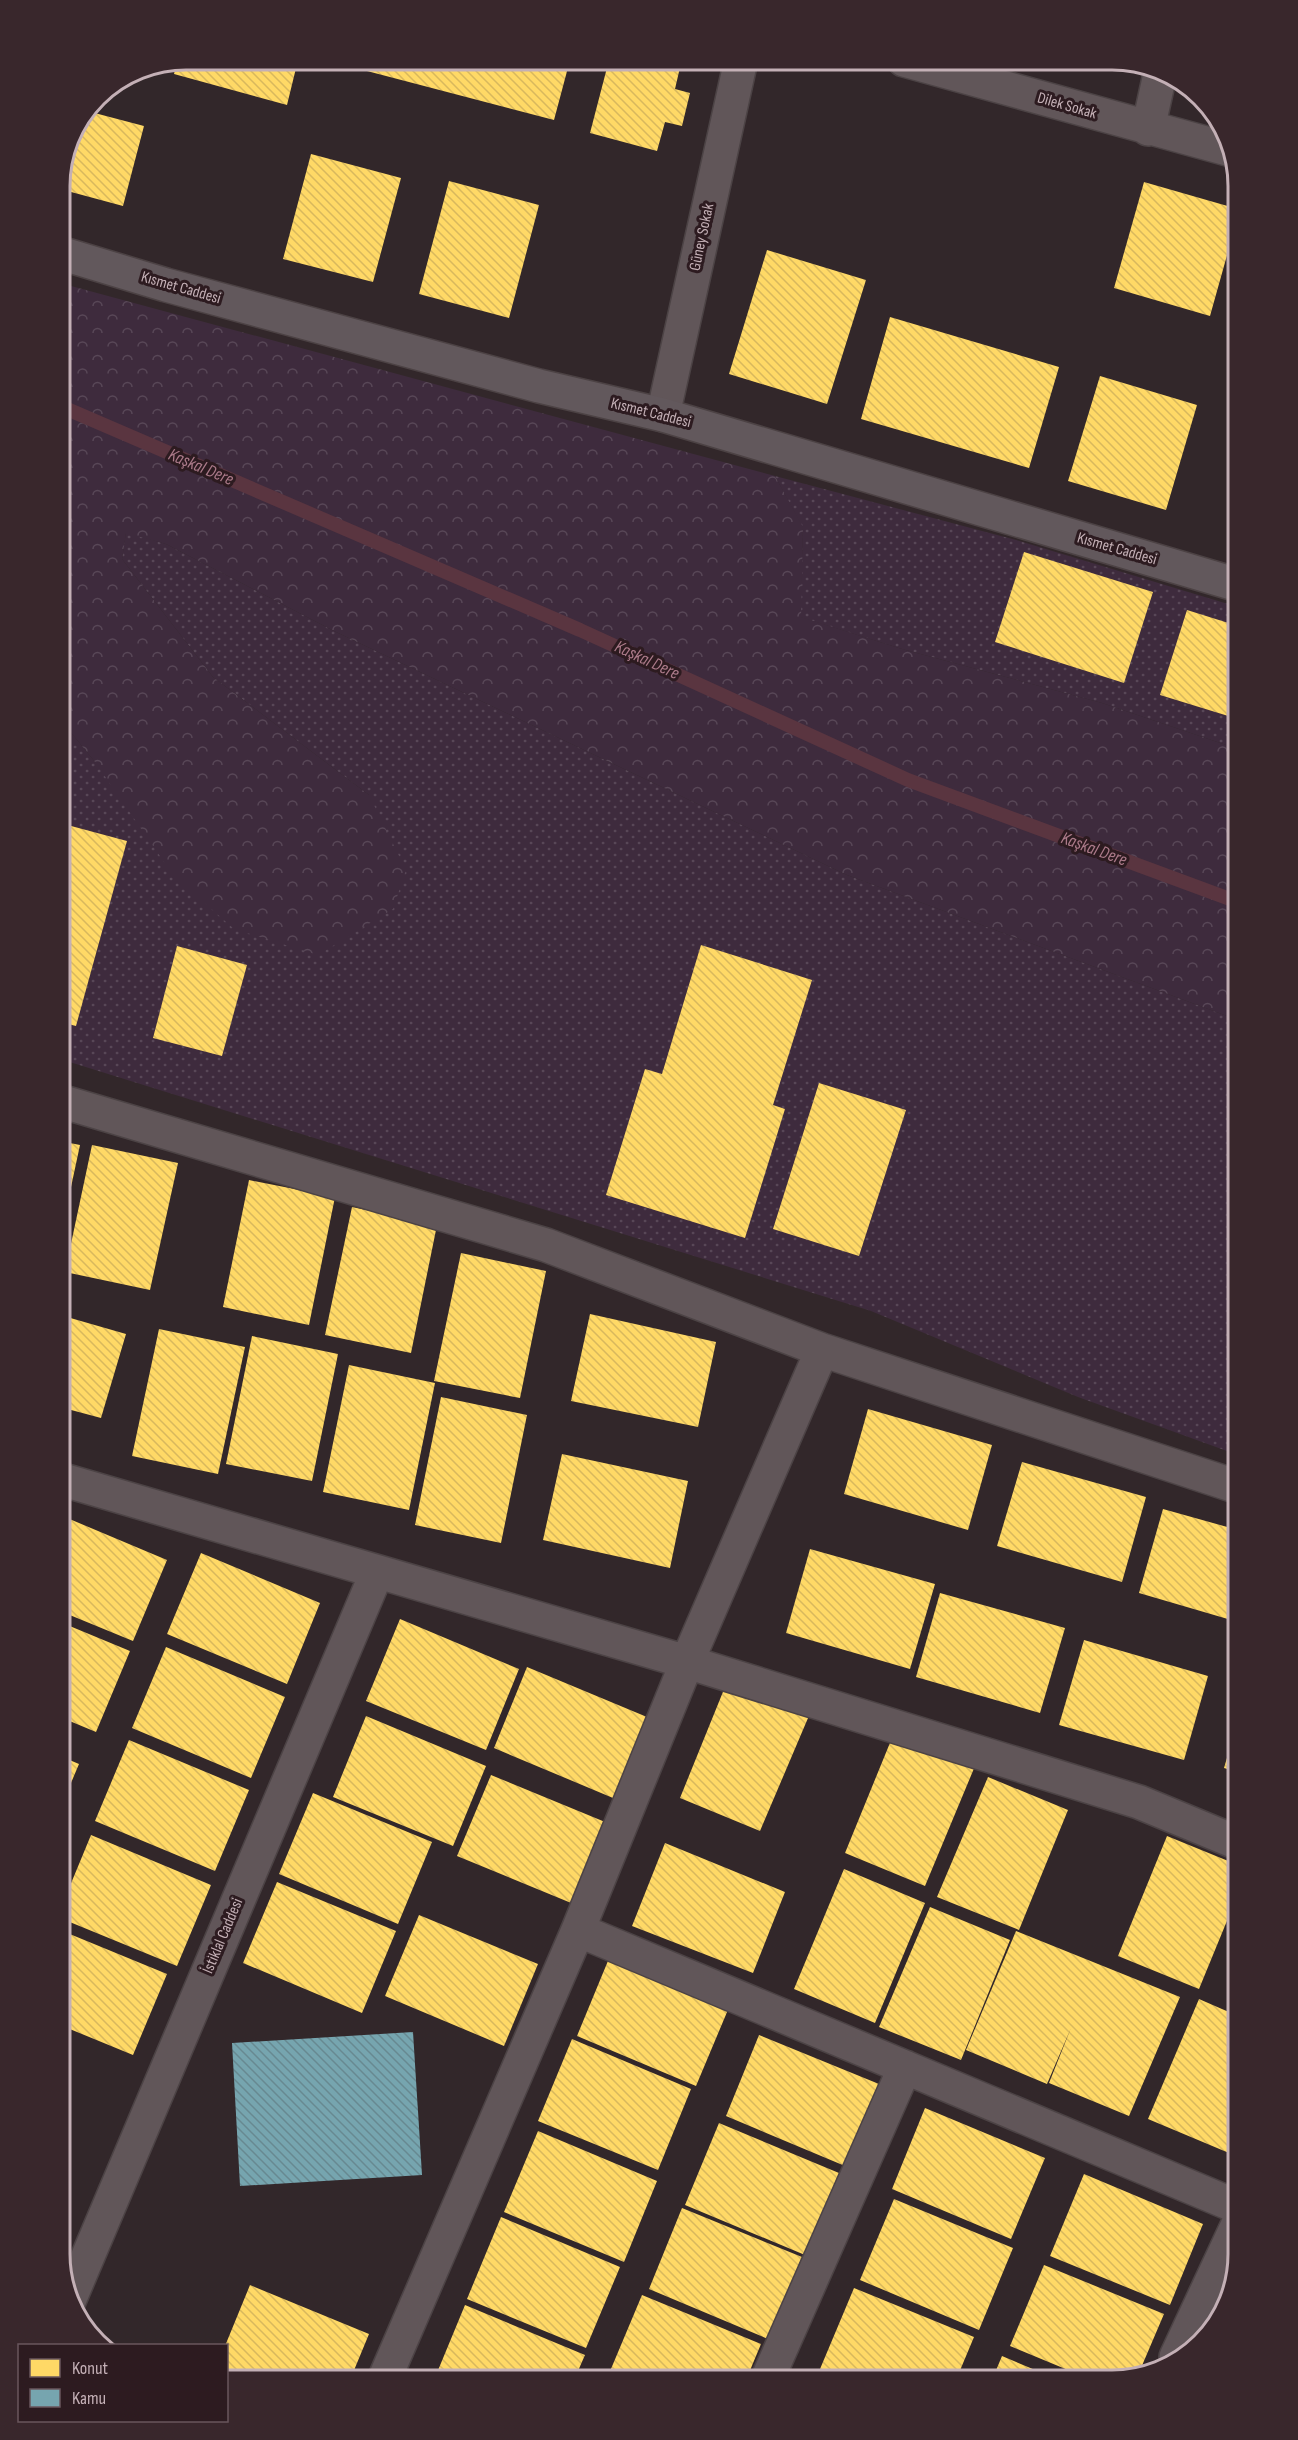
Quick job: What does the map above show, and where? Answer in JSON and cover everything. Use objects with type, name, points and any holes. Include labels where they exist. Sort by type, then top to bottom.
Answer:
[{"type":"main road","name":"Kısmet Caddesi","points":[[71,256],[166,285],[539,386],[663,415],[1228,582]]},
{"type":"street","name":"Güney Sokak","points":[[663,415],[739,71]]},
{"type":"street","name":"Dilek Sokak","points":[[943,71],[1221,147]]},
{"type":"street","points":[[1148,129],[1159,80]]},
{"type":"street","points":[[71,1104],[546,1245],[822,1350],[1228,1483]]},
{"type":"street","points":[[389,2369],[578,1930],[687,1662],[822,1350]]},
{"type":"street","points":[[70,1482],[687,1662],[1139,1802],[1228,1839]]},
{"type":"street","name":"İstiklal Caddesi","points":[[76,2286],[377,1572]]},
{"type":"street","points":[[578,1930],[1228,2203]]},
{"type":"street","points":[[772,2370],[905,2067]]},
{"type":"street","points":[[1182,2346],[1228,2246]]},
{"type":"green space","points":[[71,286],[775,476],[803,527],[801,617],[902,649],[1102,703],[1228,746],[1228,1016],[847,875],[334,631],[166,544],[126,533],[122,559],[213,677],[369,795],[406,870],[393,909],[318,955],[234,929],[173,875],[95,762],[71,732]]},
{"type":"green space","points":[[775,476],[1016,540],[1228,604],[1228,746],[1102,703],[902,649],[800,617],[803,528]]},
{"type":"green space","points":[[126,532],[166,544],[334,631],[847,875],[1228,1016],[1228,1451],[1078,1397],[871,1311],[71,1062],[71,732],[95,762],[369,795],[213,677],[122,559]]},
{"type":"building: Konut","points":[[179,71],[295,71],[287,105],[174,74]]},
{"type":"building: Konut","points":[[367,71],[567,71],[554,120]]},
{"type":"building: Konut","points":[[606,71],[679,71],[675,89],[690,93],[682,126],[665,122],[657,151],[590,133]]},
{"type":"building: Konut","points":[[96,113],[144,126],[123,206],[71,192],[74,156],[82,135]]},
{"type":"building: Konut","points":[[311,154],[401,178],[373,282],[283,259]]},
{"type":"building: Konut","points":[[449,181],[539,205],[509,318],[419,294]]},
{"type":"building: Konut","points":[[1144,182],[1228,206],[1228,252],[1210,316],[1114,288]]},
{"type":"building: Konut","points":[[767,250],[866,280],[827,404],[729,374]]},
{"type":"building: Konut","points":[[890,317],[1059,367],[1029,468],[861,419]]},
{"type":"building: Konut","points":[[1100,376],[1197,405],[1166,510],[1068,481]]},
{"type":"building: Konut","points":[[1024,552],[1153,592],[1124,683],[995,642]]},
{"type":"building: Konut","points":[[1187,610],[1228,623],[1228,716],[1160,695]]},
{"type":"building: Konut","points":[[71,826],[127,841],[76,1026],[71,1025]]},
{"type":"building: Konut","points":[[701,945],[812,980],[773,1105],[785,1109],[745,1238],[606,1195],[645,1069],[662,1074]]},
{"type":"building: Konut","points":[[177,946],[247,965],[222,1056],[153,1038]]},
{"type":"building: Konut","points":[[819,1083],[906,1110],[859,1256],[773,1229]]},
{"type":"building: Konut","points":[[71,1143],[80,1145],[71,1189]]},
{"type":"building: Konut","points":[[92,1145],[178,1163],[150,1290],[70,1273],[70,1246]]},
{"type":"building: Konut","points":[[249,1180],[335,1197],[309,1325],[223,1307]]},
{"type":"building: Konut","points":[[352,1207],[437,1225],[411,1353],[325,1335]]},
{"type":"building: Konut","points":[[461,1253],[546,1271],[520,1398],[434,1381]]},
{"type":"building: Konut","points":[[590,1314],[716,1342],[698,1427],[571,1401]]},
{"type":"building: Konut","points":[[70,1318],[126,1334],[101,1418],[70,1410]]},
{"type":"building: Konut","points":[[159,1329],[245,1347],[218,1474],[132,1456]]},
{"type":"building: Konut","points":[[252,1336],[338,1354],[312,1481],[226,1464]]},
{"type":"building: Konut","points":[[349,1365],[435,1383],[409,1510],[323,1492]]},
{"type":"building: Konut","points":[[441,1397],[527,1415],[501,1543],[415,1525]]},
{"type":"building: Konut","points":[[868,1409],[992,1445],[968,1530],[844,1494]]},
{"type":"building: Konut","points":[[562,1454],[688,1481],[670,1568],[543,1540]]},
{"type":"building: Konut","points":[[1022,1462],[1146,1497],[1122,1582],[997,1546]]},
{"type":"building: Konut","points":[[1163,1509],[1228,1527],[1228,1619],[1139,1593]]},
{"type":"building: Konut","points":[[70,1519],[167,1560],[133,1641],[70,1615]]},
{"type":"building: Konut","points":[[810,1549],[935,1584],[910,1669],[786,1633]]},
{"type":"building: Konut","points":[[201,1553],[320,1603],[287,1684],[167,1634]]},
{"type":"building: Konut","points":[[940,1593],[1065,1628],[1040,1713],[916,1677]]},
{"type":"building: Konut","points":[[400,1619],[519,1669],[486,1750],[366,1701]]},
{"type":"building: Konut","points":[[70,1626],[130,1651],[96,1732],[70,1721]]},
{"type":"building: Konut","points":[[1084,1640],[1208,1676],[1184,1760],[1059,1725]]},
{"type":"building: Konut","points":[[166,1647],[285,1697],[251,1778],[132,1728]]},
{"type":"building: Konut","points":[[527,1667],[647,1717],[613,1798],[494,1748]]},
{"type":"building: Konut","points":[[729,1677],[811,1711],[760,1831],[680,1798]]},
{"type":"building: Konut","points":[[366,1716],[486,1766],[453,1846],[333,1797]]},
{"type":"building: Konut","points":[[894,1733],[975,1766],[925,1886],[845,1853]]},
{"type":"building: Konut","points":[[129,1740],[249,1790],[215,1871],[95,1821]]},
{"type":"building: Konut","points":[[1228,1754],[1228,1769],[1224,1768]]},
{"type":"building: Konut","points":[[70,1760],[79,1764],[70,1785]]},
{"type":"building: Konut","points":[[491,1775],[610,1824],[576,1905],[457,1856]]},
{"type":"building: Konut","points":[[988,1777],[1068,1810],[1019,1930],[937,1897]]},
{"type":"building: Konut","points":[[313,1793],[432,1842],[398,1924],[279,1874]]},
{"type":"building: Konut","points":[[91,1835],[211,1885],[177,1966],[70,1922],[70,1885]]},
{"type":"building: Konut","points":[[1167,1836],[1228,1861],[1228,1918],[1199,1989],[1118,1956]]},
{"type":"building: Konut","points":[[665,1843],[785,1892],[753,1973],[632,1926]]},
{"type":"building: Konut","points":[[844,1869],[925,1903],[875,2023],[794,1989]]},
{"type":"building: Konut","points":[[277,1882],[396,1931],[362,2013],[243,1963]]},
{"type":"building: Konut","points":[[930,1907],[1010,1940],[961,2060],[879,2027]]},
{"type":"building: Konut","points":[[419,1915],[538,1964],[504,2046],[385,1996]]},
{"type":"building: Konut","points":[[1016,1931],[1180,1997],[1129,2116],[1049,2083],[1071,2028],[1047,2084],[966,2050]]},
{"type":"building: Konut","points":[[70,1934],[167,1974],[133,2055],[70,2029]]},
{"type":"building: Konut","points":[[610,1956],[730,2005],[696,2086],[577,2036]]},
{"type":"building: Konut","points":[[1199,1999],[1228,2012],[1228,2153],[1148,2119]]},
{"type":"building: Konut","points":[[759,2035],[879,2084],[845,2166],[726,2116]]},
{"type":"building: Konut","points":[[572,2039],[691,2089],[658,2170],[538,2121]]},
{"type":"building: Konut","points":[[925,2108],[1045,2158],[1011,2239],[892,2189]]},
{"type":"building: Konut","points":[[719,2123],[839,2173],[805,2255],[685,2205]]},
{"type":"building: Konut","points":[[538,2131],[657,2181],[624,2262],[504,2212]]},
{"type":"building: Konut","points":[[1084,2174],[1203,2224],[1170,2305],[1050,2256]]},
{"type":"building: Konut","points":[[894,2199],[1013,2248],[979,2330],[860,2280]]},
{"type":"building: Konut","points":[[682,2208],[802,2257],[768,2339],[649,2289]]},
{"type":"building: Konut","points":[[501,2217],[620,2267],[586,2348],[467,2299]]},
{"type":"building: Konut","points":[[1044,2265],[1164,2314],[1142,2365],[1134,2367],[1112,2370],[1068,2370],[1010,2346]]},
{"type":"building: Konut","points":[[250,2285],[369,2334],[354,2369],[228,2369],[228,2344],[226,2344]]},
{"type":"building: Konut","points":[[854,2288],[974,2337],[960,2370],[820,2369]]},
{"type":"building: Konut","points":[[642,2295],[761,2344],[750,2370],[611,2369]]},
{"type":"building: Konut","points":[[465,2305],[585,2355],[579,2369],[438,2369]]},
{"type":"building: Konut","points":[[1002,2356],[1035,2370],[996,2370]]},
{"type":"building: Kamu","points":[[413,2032],[422,2175],[240,2186],[232,2043]]},
{"type":"waterway","name":"Kaşkal Dere","points":[[71,411],[580,630],[908,780],[1228,898]]}]
